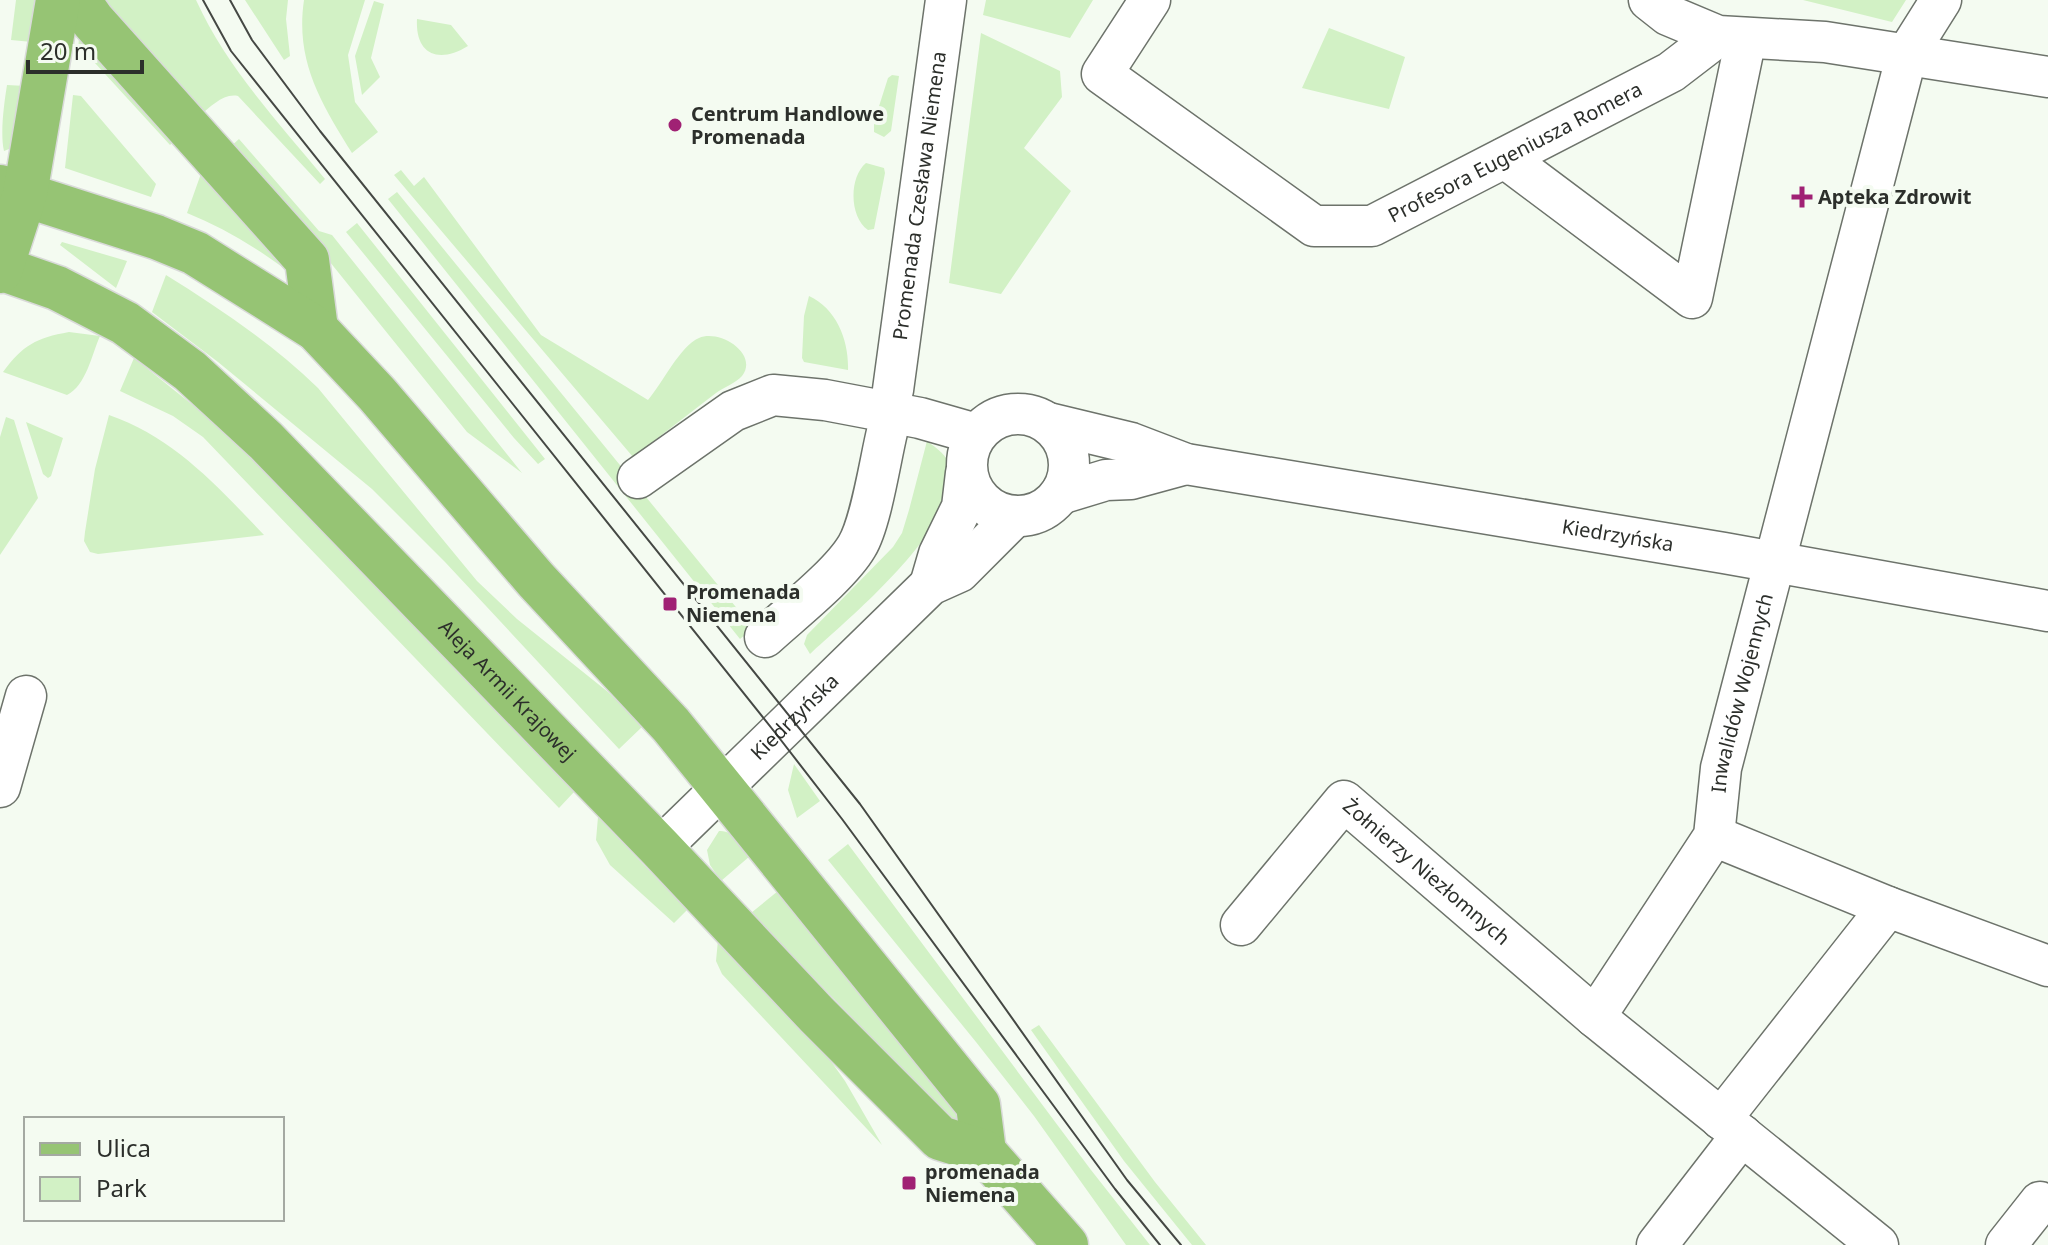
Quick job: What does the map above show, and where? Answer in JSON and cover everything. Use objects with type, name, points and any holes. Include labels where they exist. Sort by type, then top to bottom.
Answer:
[{"type":"main road","points":[[0,269],[12,191],[58,0]]},
{"type":"main road","points":[[78,0],[93,21],[307,260],[316,329]]},
{"type":"main road","points":[[12,191],[156,237],[195,253],[316,329],[377,394],[536,580],[671,725],[978,1105],[984,1152],[1066,1245]]},
{"type":"main road","name":"Aleja Armii Krajowej","points":[[0,269],[57,288],[125,323],[190,371],[266,441],[817,1015],[940,1138],[984,1152]]},
{"type":"street","name":"Promenada Czesława Niemena","points":[[893,390],[946,0]]},
{"type":"street","name":"Profesora Eugeniusza Romera","points":[[1150,0],[1102,74],[1314,226],[1372,226],[1671,72],[1732,37]]},
{"type":"street","points":[[1649,0],[1668,15],[1732,37],[1825,42],[2048,77]]},
{"type":"street","name":"Inwalidów Wojennych","points":[[1595,1017],[1714,836],[1721,768],[1907,54],[1941,0]]},
{"type":"street","points":[[1505,158],[1692,298],[1732,37]]},
{"type":"street","points":[[638,478],[733,411],[773,395],[825,400],[920,418],[976,434]]},
{"type":"street","points":[[1010,414],[1030,415],[1048,423],[1061,437],[1069,456],[1068,476],[1060,494],[1048,507],[1032,514],[1015,516],[998,513],[983,503],[972,489],[966,473],[968,452],[976,434],[991,421],[1010,414]]},
{"type":"street","name":"Kiedrzyńska","points":[[1048,423],[1131,443],[1186,464],[1776,562],[2048,611]]},
{"type":"street","points":[[765,637],[824,583],[857,546],[864,530],[887,432]]},
{"type":"street","name":"Kiedrzyńska","points":[[1060,494],[1106,480],[1131,479],[1186,464]]},
{"type":"street","name":"Kiedrzyńska","points":[[930,585],[939,554],[962,507],[966,473]]},
{"type":"street","name":"Kiedrzyńska","points":[[660,848],[930,585],[959,572],[1015,516]]},
{"type":"street","points":[[0,787],[26,696]]},
{"type":"street","name":"Żołnierzy Niezłomnych","points":[[1241,925],[1344,801],[1595,1017]]},
{"type":"street","points":[[1714,836],[1888,907],[2048,966]]},
{"type":"street","points":[[1657,1245],[1732,1127],[1888,907]]},
{"type":"street","points":[[1595,1017],[1878,1245]]},
{"type":"street","points":[[2006,1245],[2040,1202]]},
{"type":"green space","points":[[16,0],[38,0],[32,42],[11,40]]},
{"type":"green space","points":[[104,0],[196,0],[238,71],[325,179],[320,184],[238,96],[222,99],[199,116]]},
{"type":"green space","points":[[245,0],[288,0],[286,19],[290,56],[284,60]]},
{"type":"green space","points":[[304,0],[365,0],[348,55],[355,102],[378,132],[352,153],[321,99],[307,62],[303,43]]},
{"type":"green space","points":[[986,0],[1093,0],[1070,38],[983,15]]},
{"type":"green space","points":[[1803,0],[1906,0],[1892,22]]},
{"type":"green space","points":[[374,1],[384,4],[371,58],[380,77],[362,95],[355,56]]},
{"type":"green space","points":[[417,19],[451,25],[468,46],[448,54],[431,53],[420,41]]},
{"type":"green space","points":[[1329,28],[1405,57],[1389,109],[1302,88]]},
{"type":"green space","points":[[981,33],[1060,71],[1062,97],[1024,148],[1071,191],[1001,294],[949,283]]},
{"type":"green space","points":[[79,37],[176,139],[170,145],[84,51],[78,51]]},
{"type":"green space","points":[[899,76],[891,131],[884,137],[874,132],[874,122],[888,78]]},
{"type":"green space","points":[[7,85],[26,86],[15,136],[9,149],[4,151],[2,128]]},
{"type":"green space","points":[[73,95],[81,96],[156,184],[151,197],[65,168]]},
{"type":"green space","points":[[239,139],[319,231],[332,235],[522,473],[467,432],[313,241],[229,148]]},
{"type":"green space","points":[[866,163],[884,168],[885,173],[874,229],[868,230],[857,216],[854,197],[856,178]]},
{"type":"green space","points":[[203,168],[296,278],[244,241],[187,213]]},
{"type":"green space","points":[[401,170],[414,186],[424,177],[541,335],[648,400],[678,357],[699,338],[717,337],[735,345],[745,360],[746,368],[742,376],[633,457],[394,175]]},
{"type":"green space","points":[[397,192],[753,628],[740,639],[388,199]]},
{"type":"green space","points":[[357,223],[545,459],[538,464],[514,438],[346,232]]},
{"type":"green space","points":[[62,242],[127,261],[116,288],[60,245]]},
{"type":"green space","points":[[166,275],[245,327],[318,388],[477,581],[517,619],[608,692],[643,726],[619,749],[445,562],[372,489],[218,362],[152,312]]},
{"type":"green space","points":[[809,296],[834,317],[846,348],[848,370],[804,362],[804,316]]},
{"type":"green space","points":[[69,332],[100,336],[88,369],[74,391],[67,395],[3,372],[31,344]]},
{"type":"green space","points":[[134,358],[204,414],[289,491],[574,792],[559,808],[203,437],[173,416],[120,391]]},
{"type":"green space","points":[[109,415],[154,436],[194,465],[264,535],[98,554],[90,552],[84,541],[85,532],[95,469]]},
{"type":"green space","points":[[6,417],[14,420],[38,498],[0,555],[0,437]]},
{"type":"green space","points":[[26,422],[63,438],[48,478],[43,474]]},
{"type":"green space","points":[[927,441],[944,456],[950,468],[948,491],[938,517],[899,569],[810,654],[804,644],[807,635],[893,547],[902,533]]},
{"type":"green space","points":[[794,764],[820,801],[797,818],[788,790]]},
{"type":"green space","points":[[598,817],[687,910],[674,923],[610,865],[596,840]]},
{"type":"green space","points":[[719,831],[733,836],[750,856],[721,881],[710,865],[707,850]]},
{"type":"green space","points":[[848,844],[1150,1245],[1126,1245],[1034,1116],[828,860]]},
{"type":"green space","points":[[778,891],[966,1117],[957,1126],[751,913]]},
{"type":"green space","points":[[718,940],[820,1046],[845,1081],[882,1145],[722,974],[716,961]]},
{"type":"green space","points":[[1039,1025],[1155,1182],[1206,1245],[1192,1245],[1124,1161],[1031,1030]]},
{"type":"tram line","points":[[203,0],[231,51],[777,735],[1160,1245]]},
{"type":"tram line","points":[[230,0],[252,40],[320,131],[860,804],[1127,1180],[1181,1245]]},
{"type":"place","name":"Centrum Handlowe Promenada","points":[[675,125]]},
{"type":"place","name":"Apteka Zdrowit","points":[[1802,197]]},
{"type":"place","name":"Promenada Niemena","points":[[670,604]]},
{"type":"place","name":"promenada Niemena","points":[[909,1183]]}]
